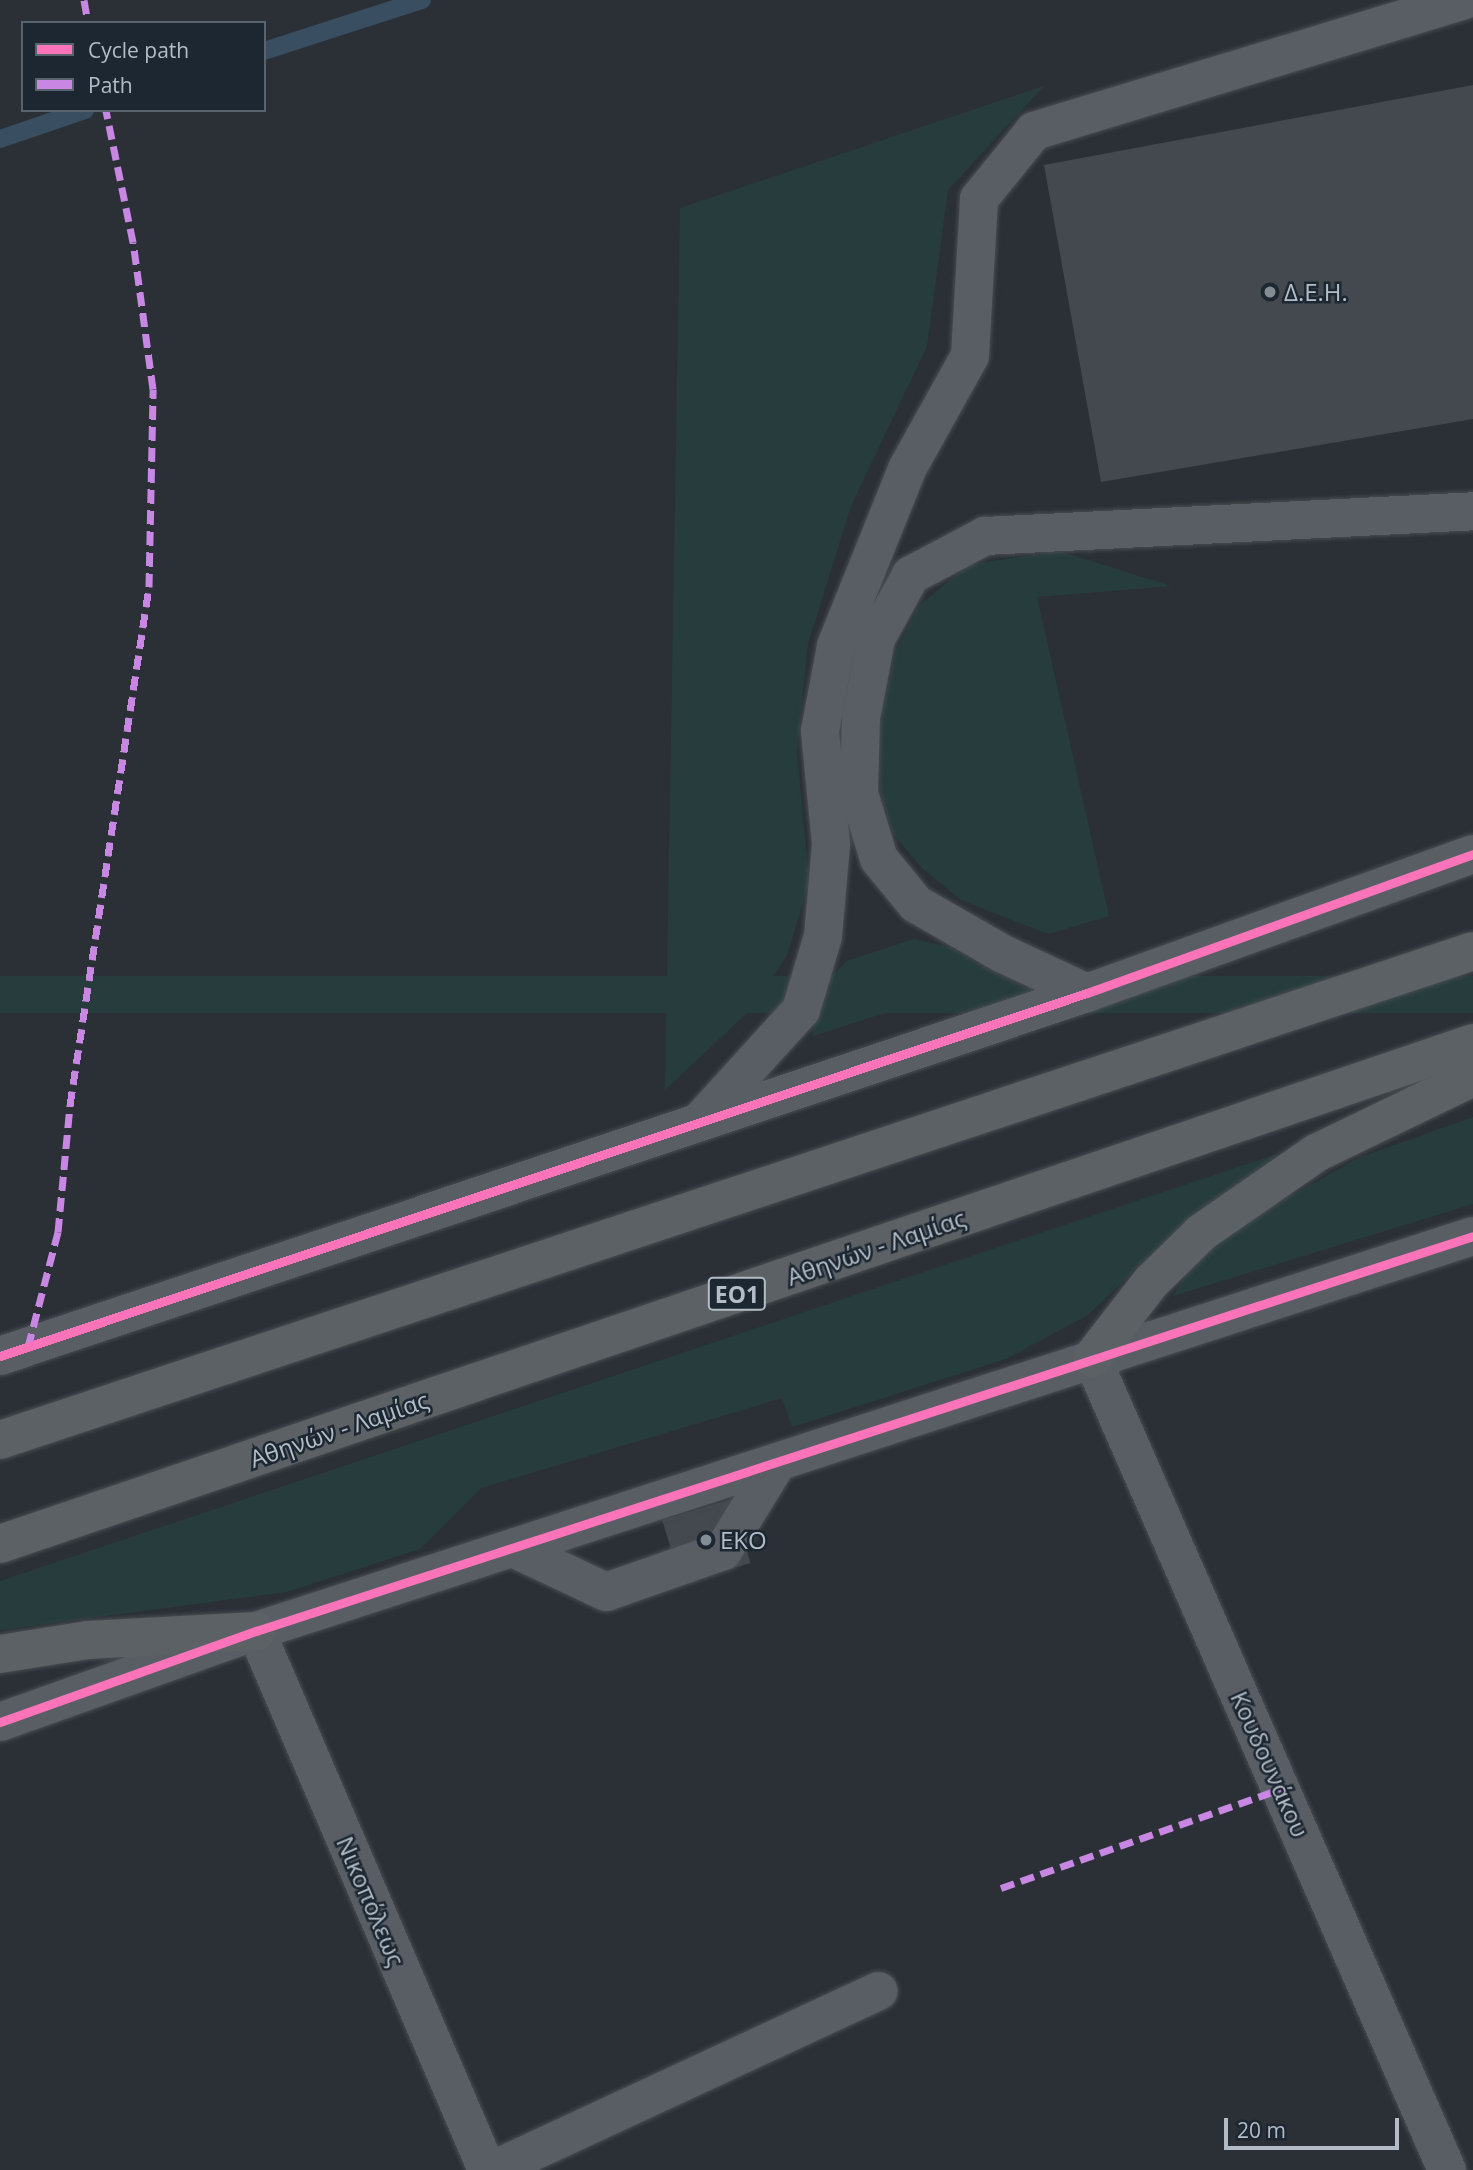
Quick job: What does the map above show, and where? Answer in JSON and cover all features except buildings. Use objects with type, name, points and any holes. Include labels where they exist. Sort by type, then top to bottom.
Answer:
[{"type":"main road","points":[[0,1440],[1473,951]]},
{"type":"main road","name":"Αθηνών - Λαμίας","points":[[0,1544],[1473,1043]]},
{"type":"main road","points":[[1092,1358],[1151,1282],[1202,1232],[1316,1153],[1473,1077]]},
{"type":"main road","points":[[0,1654],[88,1640],[256,1631]]},
{"type":"street","points":[[698,1123],[801,1010],[823,936],[831,844],[820,731],[836,646],[907,469],[970,356],[979,199],[1034,131],[1465,0]]},
{"type":"street","points":[[1087,993],[1003,954],[916,904],[879,859],[859,793],[861,718],[876,639],[911,575],[985,536],[1473,511]]},
{"type":"street","points":[[0,1356],[1087,993],[1473,854]]},
{"type":"street","points":[[0,1722],[256,1631],[1473,1236]]},
{"type":"street","name":"Κουδουνάκου","points":[[1092,1358],[1447,2170]]},
{"type":"street","points":[[515,1549],[606,1592],[723,1551],[777,1462]]},
{"type":"street","name":"Νικοπόλεως","points":[[256,1631],[487,2170]]},
{"type":"street","points":[[493,2170],[879,1991]]},
{"type":"green space","points":[[1044,86],[948,190],[927,346],[851,506],[808,644],[797,751],[809,883],[787,955],[750,1010],[665,1090],[680,208]]},
{"type":"green space","points":[[1059,551],[1171,586],[1037,597],[1109,916],[1048,934],[961,900],[923,869],[893,834],[880,791],[878,728],[896,651],[919,606],[968,565]]},
{"type":"green space","points":[[914,939],[950,947],[1001,976],[813,1036],[814,1008],[827,981],[847,961]]},
{"type":"green space","points":[[0,976],[1473,976],[1473,1013],[0,1013]]},
{"type":"green space","points":[[1473,1117],[1473,1204],[1173,1296],[1191,1266],[1266,1210],[1358,1158]]},
{"type":"green space","points":[[1277,1154],[1275,1161],[1194,1213],[1088,1315],[1006,1359],[792,1427],[782,1398],[481,1488],[420,1549],[287,1592],[0,1630],[0,1581]]},
{"type":"waterway","points":[[266,50],[422,0]]},
{"type":"waterway","points":[[0,139],[79,112]]},
{"type":"marked path","points":[[84,0],[88,21]]},
{"type":"marked path","points":[[28,1347],[58,1232],[70,1105],[149,587],[153,389],[133,242],[106,112]]},
{"type":"marked path","points":[[1001,1888],[1281,1789]]},
{"type":"cycle path","points":[[0,1356],[1087,993],[1473,854]]},
{"type":"cycle path","points":[[0,1722],[256,1631],[1473,1236]]},
{"type":"place","name":"Δ.Ε.Η.","points":[[1270,292]]},
{"type":"place","name":"EKO","points":[[706,1540]]}]
